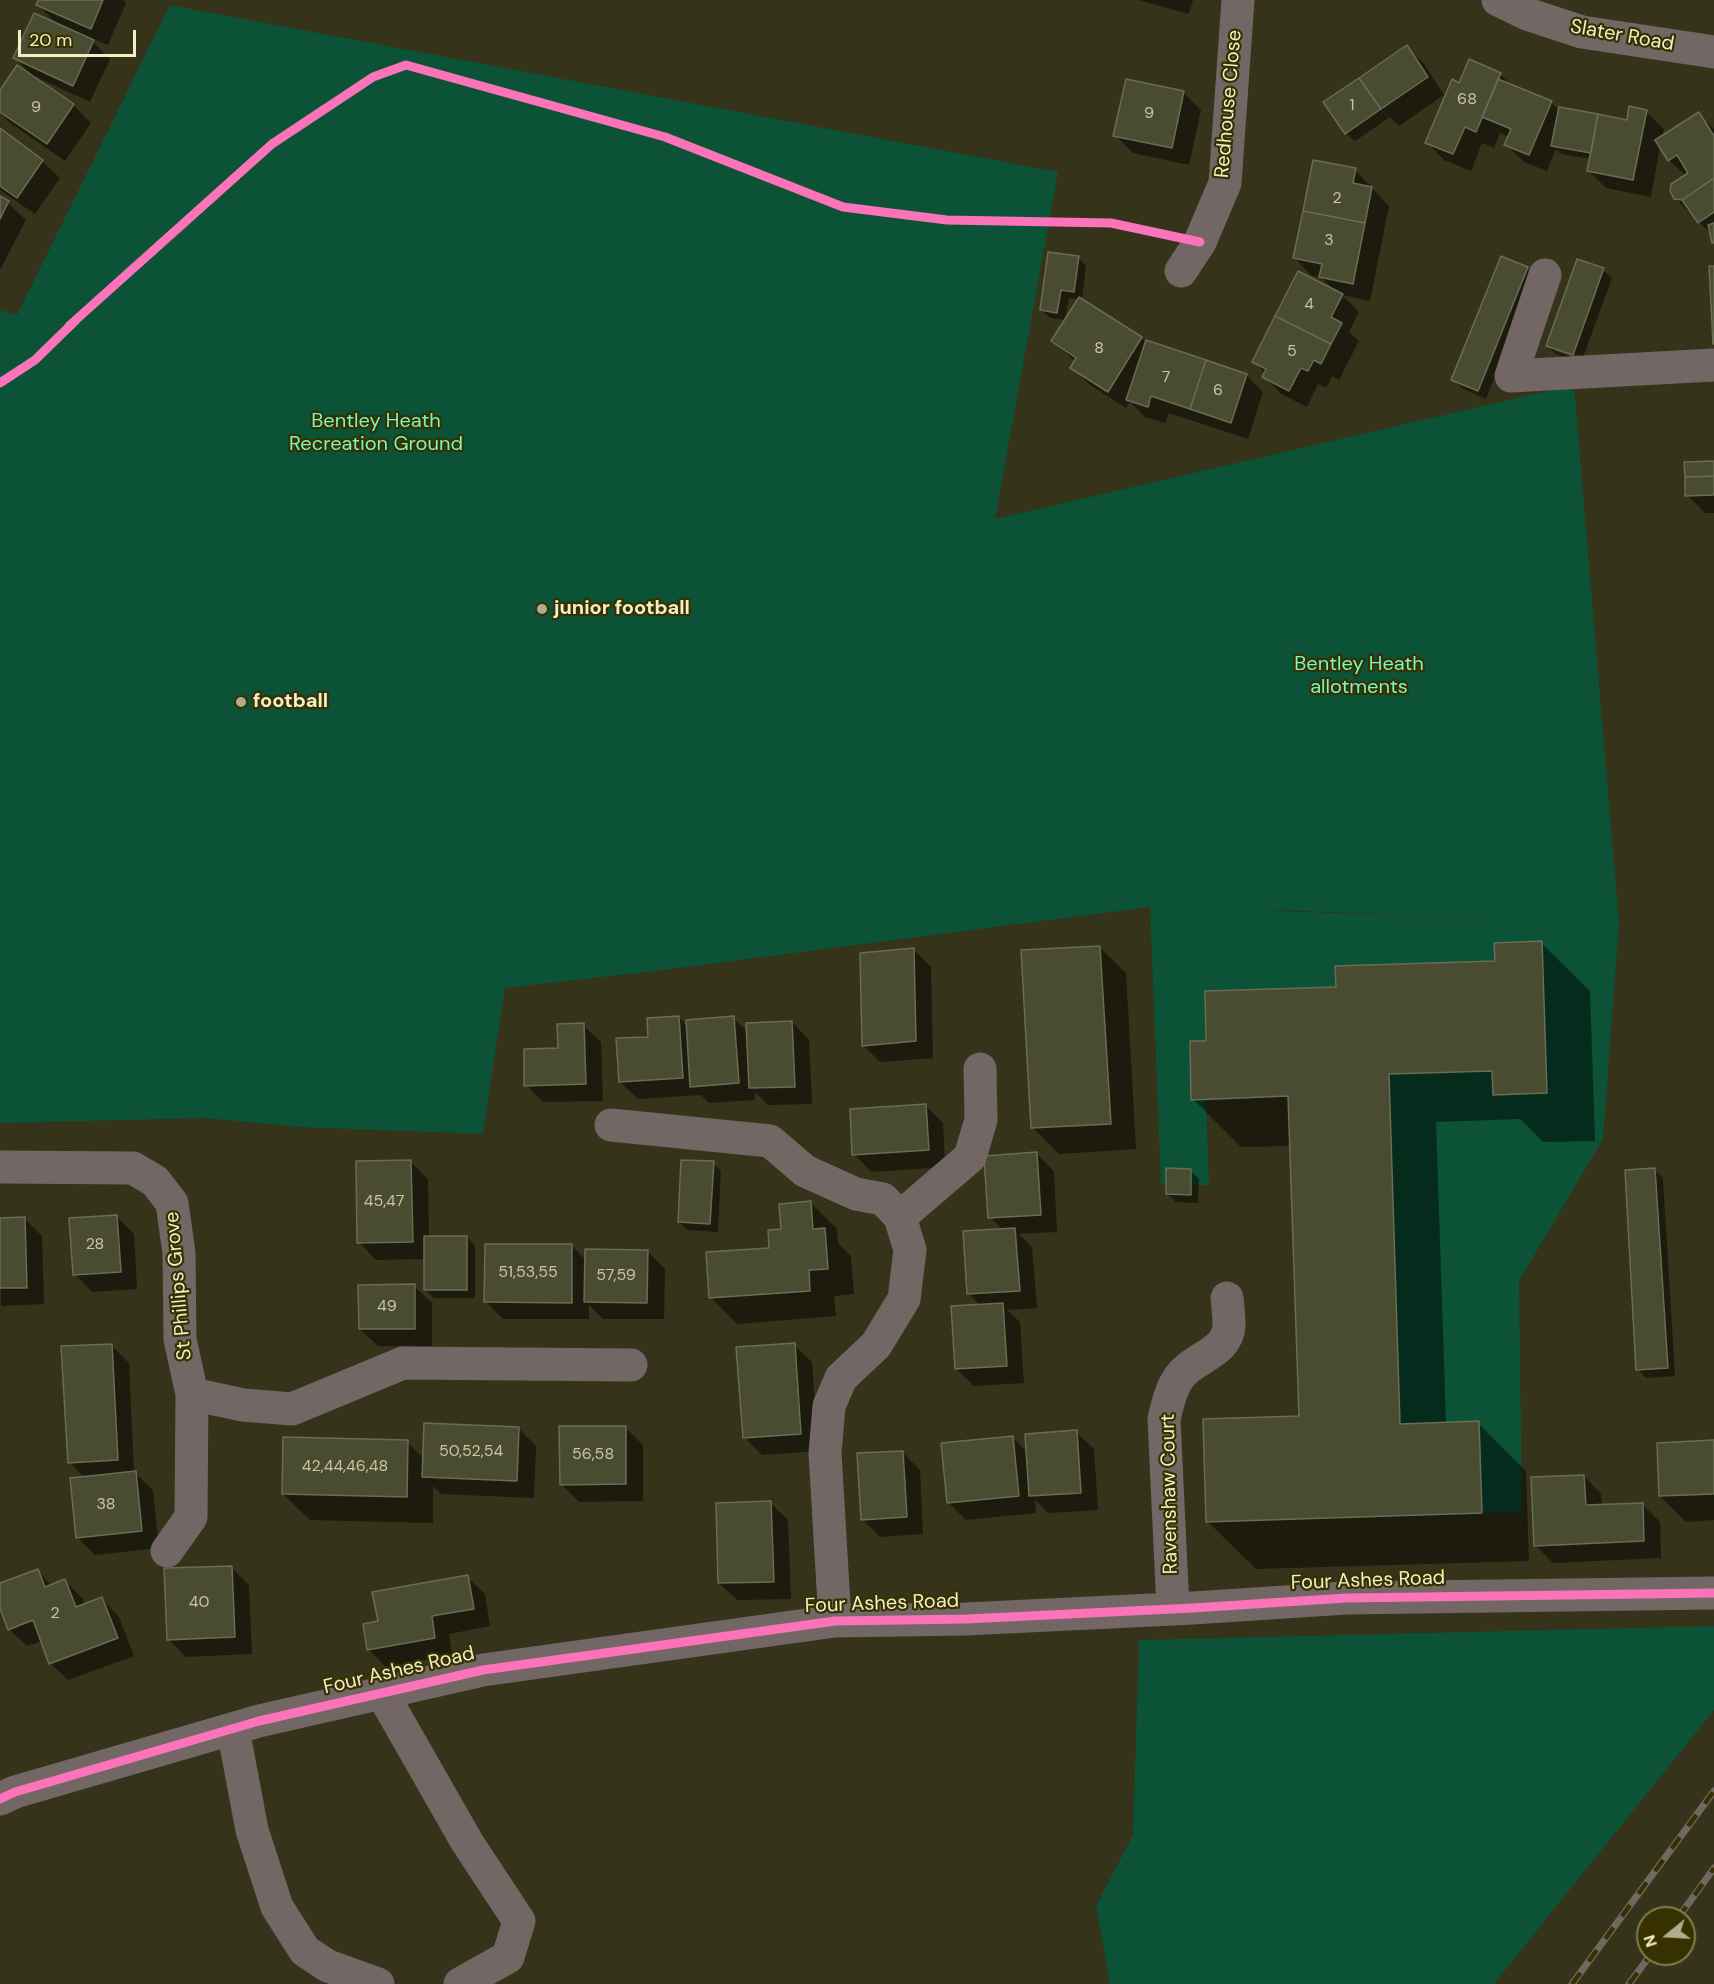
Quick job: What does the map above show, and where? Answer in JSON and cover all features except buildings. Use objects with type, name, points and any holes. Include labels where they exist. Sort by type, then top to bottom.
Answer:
[{"type":"street","name":"Redhouse Close","points":[[1181,271],[1200,242],[1225,183],[1238,0]]},
{"type":"street","name":"Slater Road","points":[[1498,0],[1527,14],[1582,32],[1714,52]]},
{"type":"street","points":[[1545,275],[1510,376],[1714,365]]},
{"type":"street","points":[[611,1125],[770,1141],[805,1171],[856,1194],[883,1200],[900,1217],[969,1157],[981,1120],[980,1069]]},
{"type":"street","name":"St Phillips Grove","points":[[0,1167],[132,1168],[155,1181],[172,1203],[179,1253],[180,1339],[192,1394],[192,1517],[167,1551]]},
{"type":"street","name":"Four Ashes Road","points":[[835,1621],[825,1453],[829,1406],[841,1378],[876,1345],[904,1299],[910,1250],[900,1217]]},
{"type":"street","name":"Ravenshaw Court","points":[[1173,1609],[1164,1419],[1172,1389],[1182,1372],[1215,1350],[1226,1337],[1229,1327],[1227,1298]]},
{"type":"street","points":[[192,1394],[243,1405],[292,1409],[404,1363],[631,1365]]},
{"type":"street","name":"Four Ashes Road","points":[[0,1799],[15,1792],[233,1729],[483,1670],[835,1621],[966,1619],[1347,1598],[1714,1593]]},
{"type":"street","points":[[382,1693],[466,1842],[519,1921],[508,1957],[460,1984]]},
{"type":"street","points":[[233,1729],[252,1830],[277,1907],[305,1951],[328,1966],[378,1984]]},
{"type":"green space","name":"Bentley Heath Recreation Ground","points":[[170,5],[1058,172],[995,519],[1574,385],[1619,923],[1603,1139],[1519,1281],[1522,1512],[1482,1513],[1479,1421],[1400,1424],[1389,1074],[1492,1071],[1542,941],[1495,943],[1495,961],[1336,966],[1336,987],[1205,991],[1206,1041],[1190,1042],[1191,1099],[1206,1099],[1209,1185],[1161,1185],[1150,907],[647,972],[505,988],[483,1134],[299,1127],[206,1118],[0,1123],[0,310],[17,315]],"holes":[[[1275,910],[1511,919],[1275,911]]]},
{"type":"green space","points":[[1714,1626],[1714,1710],[1494,1984],[1110,1984],[1096,1906],[1133,1835],[1139,1640]]},
{"type":"railway","points":[[1572,1984],[1714,1791]]},
{"type":"railway","points":[[1687,1906],[1714,1868]]},
{"type":"railway","points":[[1629,1984],[1642,1966]]},
{"type":"cycle path","points":[[69,326],[272,144],[373,77],[406,65],[665,137],[843,207],[947,220],[1111,223],[1200,242]]},
{"type":"cycle path","points":[[0,383],[35,360],[76,320]]},
{"type":"cycle path","points":[[0,1799],[15,1792],[259,1721],[483,1670],[835,1621],[966,1619],[1346,1598],[1714,1593]]},
{"type":"place","name":"junior football","points":[[542,609]]},
{"type":"place","name":"football","points":[[241,702]]},
{"type":"park label","name":"Bentley Heath allotments","points":[[1359,676]]}]
